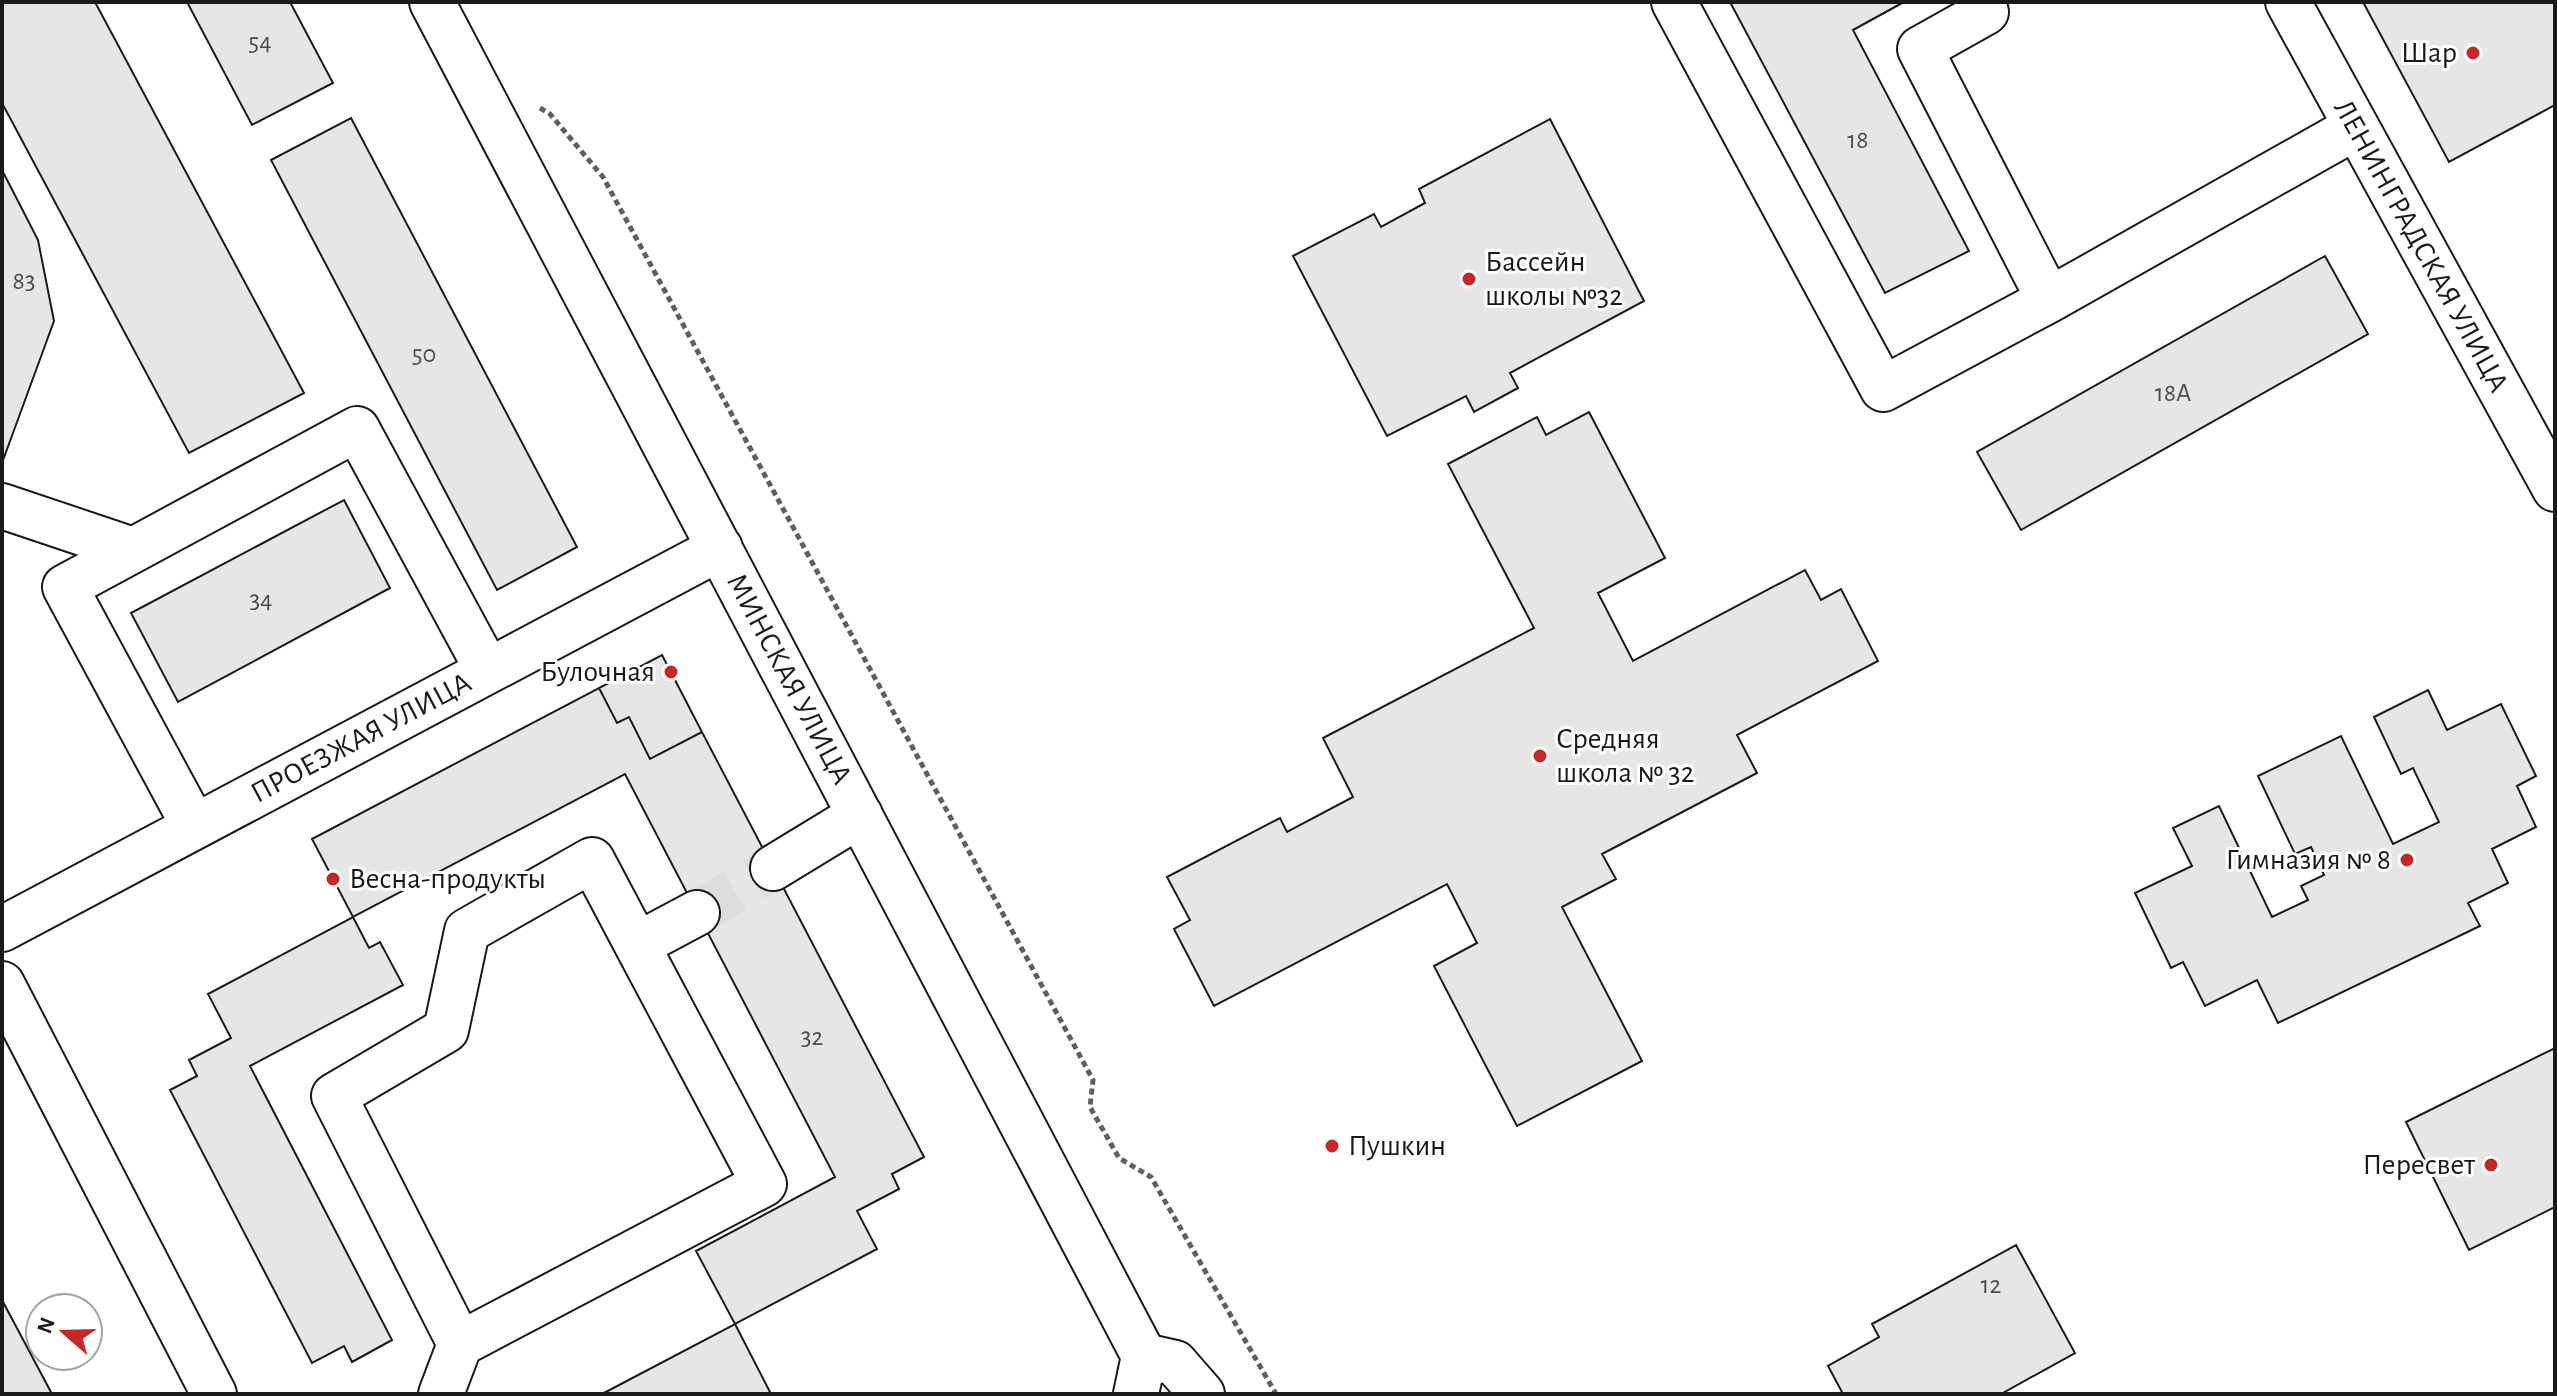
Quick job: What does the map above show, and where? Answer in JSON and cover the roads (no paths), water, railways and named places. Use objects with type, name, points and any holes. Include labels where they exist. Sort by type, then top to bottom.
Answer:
[{"type":"street","name":"МИНСКАЯ УЛИЦА","points":[[432,2],[860,815],[1140,1375],[1175,1363],[1202,1394]]},
{"type":"street","points":[[1674,2],[1883,389],[2049,300],[2356,127]]},
{"type":"street","name":"ЛЕНИНГРАДСКАЯ УЛИЦА","points":[[2288,2],[2555,489]]},
{"type":"street","points":[[1986,12],[1920,49],[2049,300]]},
{"type":"street","points":[[194,826],[65,587],[357,429],[488,671]]},
{"type":"street","points":[[2,506],[133,550]]},
{"type":"street","name":"ПРОЕЗЖАЯ УЛИЦА","points":[[2,929],[720,548]]},
{"type":"street","points":[[773,868],[860,815]]},
{"type":"street","points":[[441,1394],[460,1344],[764,1184],[592,860],[467,931],[446,1030],[334,1096],[460,1344]]},
{"type":"street","points":[[637,945],[697,913]]},
{"type":"street","points":[[2,984],[214,1394]]},
{"type":"tunnel","points":[[697,913],[773,868]]},
{"type":"place","name":"Шар","points":[[2473,53]]},
{"type":"place","name":"Бассейн школы №32","points":[[1469,279]]},
{"type":"place","name":"Булочная","points":[[671,672]]},
{"type":"place","name":"Средняя школа № 32","points":[[1540,756]]},
{"type":"place","name":"Гимназия № 8","points":[[2407,860]]},
{"type":"place","name":"Весна-продукты","points":[[333,879]]},
{"type":"place","name":"Пушкин","points":[[1332,1146]]},
{"type":"place","name":"Пересвет","points":[[2491,1165]]}]
